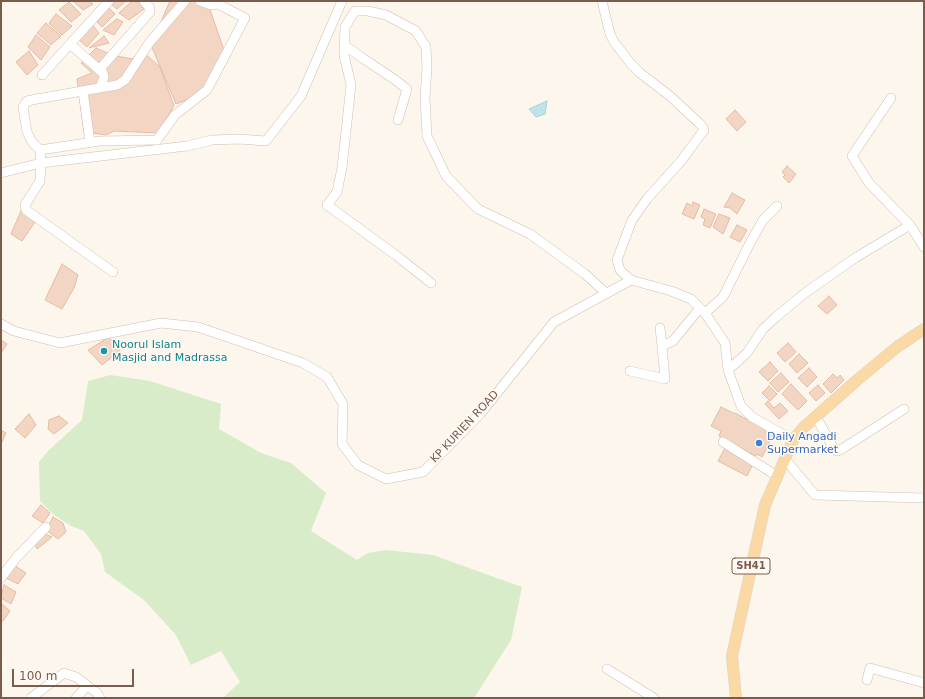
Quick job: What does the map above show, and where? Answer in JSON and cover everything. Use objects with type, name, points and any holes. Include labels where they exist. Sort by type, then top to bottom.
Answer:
[{"type":"main road","name":"SH41","points":[[736,698],[732,656],[765,505],[793,440],[803,428],[856,381],[897,347],[924,329]]},
{"type":"street","points":[[42,76],[109,1]]},
{"type":"street","points":[[99,70],[151,11],[148,4],[144,1]]},
{"type":"street","points":[[113,272],[26,210],[26,205],[40,181],[41,163],[40,150],[29,136],[23,107],[27,102],[37,99],[117,85],[125,80],[148,43],[184,1]]},
{"type":"street","points":[[40,150],[100,141],[156,140],[175,115],[207,90],[245,18],[218,4],[211,5],[200,1]]},
{"type":"street","points":[[1,173],[41,163],[187,146],[212,140],[239,139],[266,141],[301,96],[342,1]]},
{"type":"street","points":[[602,1],[610,34],[614,42],[631,64],[685,110],[702,126],[704,130],[681,161],[647,199],[632,220],[617,260],[620,270],[631,280],[671,291],[691,299],[702,310],[725,343],[728,370],[741,406],[752,417],[793,440]]},
{"type":"street","points":[[431,283],[397,256],[327,205],[337,192],[342,168],[351,84],[344,55],[345,27],[355,11],[368,11],[386,15],[416,30],[426,47],[427,67],[425,98],[427,136],[446,176],[478,209],[530,234],[585,274],[606,293]]},
{"type":"street","points":[[70,44],[103,73],[104,77],[99,88]]},
{"type":"street","points":[[344,45],[407,89],[398,120]]},
{"type":"street","points":[[83,91],[90,142]]},
{"type":"street","points":[[891,98],[852,156],[869,183],[910,225],[924,247]]},
{"type":"street","points":[[662,346],[673,341],[702,310],[723,297],[763,220],[778,206]]},
{"type":"street","points":[[728,370],[747,353],[763,329],[805,293],[855,258],[910,225]]},
{"type":"street","name":"KP KURIEN ROAD","points":[[1,324],[14,331],[60,343],[161,323],[198,327],[303,363],[327,377],[343,404],[342,444],[358,465],[386,479],[423,472],[481,413],[554,322],[631,280]]},
{"type":"street","points":[[630,371],[665,379],[660,328]]},
{"type":"street","points":[[816,417],[834,449],[837,451],[842,450],[904,409]]},
{"type":"street","points":[[723,442],[778,476]]},
{"type":"street","points":[[785,459],[815,495],[924,498]]},
{"type":"street","points":[[1,578],[16,558],[46,527]]},
{"type":"street","points":[[867,680],[870,668],[924,683]]},
{"type":"street","points":[[607,669],[654,698]]},
{"type":"street","points":[[31,698],[64,673],[76,677],[100,698]]},
{"type":"street","points":[[76,698],[87,686]]},
{"type":"green space","points":[[110,375],[150,381],[221,404],[219,429],[261,453],[291,463],[326,493],[311,531],[357,560],[368,553],[386,550],[433,555],[522,587],[511,640],[474,698],[223,698],[240,682],[221,651],[191,665],[176,635],[144,600],[105,572],[101,554],[84,531],[71,526],[54,515],[40,501],[39,462],[48,451],[82,420],[88,381]]},
{"type":"water","points":[[547,101],[545,114],[536,117],[529,109]]},
{"type":"building","points":[[73,1],[89,1],[93,4],[83,10]]},
{"type":"building","points":[[114,1],[126,1],[117,9],[111,4]]},
{"type":"building","points":[[132,1],[137,1],[144,9],[129,20],[119,13]]},
{"type":"building","points":[[170,1],[207,1],[224,50],[201,94],[176,104],[151,45]]},
{"type":"building","points":[[69,2],[81,14],[71,22],[59,10]]},
{"type":"building","points":[[108,7],[115,14],[102,27],[97,22]]},
{"type":"building","points":[[56,14],[72,26],[62,35],[49,23]]},
{"type":"building","points":[[117,19],[123,22],[114,35],[103,30]]},
{"type":"building","points":[[46,23],[61,36],[51,45],[37,33]]},
{"type":"building","points":[[92,24],[99,33],[87,47],[79,40]]},
{"type":"building","points":[[36,35],[50,47],[41,60],[28,47]]},
{"type":"building","points":[[104,36],[109,43],[89,48]]},
{"type":"building","points":[[96,48],[112,55],[132,59],[142,51],[160,67],[174,106],[158,133],[114,131],[106,135],[84,132],[77,79],[92,73],[81,63]]},
{"type":"building","points":[[29,51],[38,65],[27,75],[16,62]]},
{"type":"building","points":[[735,110],[746,122],[737,131],[726,119]]},
{"type":"building","points":[[787,166],[796,174],[789,183],[783,177],[785,175],[782,172]]},
{"type":"building","points":[[732,193],[745,200],[737,214],[730,208],[724,207]]},
{"type":"building","points":[[693,202],[700,205],[694,219],[682,214],[687,203],[692,206]]},
{"type":"building","points":[[704,209],[716,214],[710,228],[703,225],[705,219],[701,217]]},
{"type":"building","points":[[21,211],[35,222],[22,241],[11,234]]},
{"type":"building","points":[[719,214],[730,218],[723,234],[713,227]]},
{"type":"building","points":[[737,225],[747,230],[740,242],[730,237]]},
{"type":"building","points":[[62,264],[78,275],[74,288],[62,309],[45,300]]},
{"type":"building","points":[[829,296],[837,305],[827,314],[818,306]]},
{"type":"building","name":"Noorul Islam Masjid and Madrassa","points":[[109,337],[120,351],[102,365],[88,350]]},
{"type":"building","points":[[1,340],[7,344],[1,353]]},
{"type":"building","points":[[788,343],[796,352],[785,362],[777,353]]},
{"type":"building","points":[[799,354],[808,363],[797,373],[789,364]]},
{"type":"building","points":[[770,362],[778,371],[768,381],[759,372]]},
{"type":"building","points":[[809,368],[817,377],[807,387],[798,378]]},
{"type":"building","points":[[781,373],[789,382],[778,392],[770,383]]},
{"type":"building","points":[[833,374],[837,378],[840,375],[844,380],[831,393],[823,384]]},
{"type":"building","points":[[791,384],[807,401],[798,410],[782,394]]},
{"type":"building","points":[[818,385],[825,393],[816,401],[809,393]]},
{"type":"building","points":[[769,386],[777,394],[770,401],[762,393]]},
{"type":"building","points":[[768,401],[774,408],[780,403],[788,411],[779,419],[765,404]]},
{"type":"building","points":[[721,407],[774,434],[762,457],[757,454],[756,456],[719,436],[721,431],[711,426]]},
{"type":"building","points":[[29,414],[36,425],[25,438],[15,429]]},
{"type":"building","points":[[59,416],[68,423],[54,434],[48,429],[49,420]]},
{"type":"building","points":[[1,430],[6,433],[1,444]]},
{"type":"building","points":[[725,448],[753,464],[747,476],[718,461]]},
{"type":"building","points":[[41,505],[50,513],[43,523],[32,516]]},
{"type":"building","points":[[53,517],[63,523],[66,532],[58,539],[46,530]]},
{"type":"building","points":[[45,534],[52,537],[37,549],[35,543]]},
{"type":"building","points":[[14,565],[26,573],[18,584],[6,578]]},
{"type":"building","points":[[4,585],[16,592],[11,604],[1,598]]},
{"type":"building","points":[[1,603],[10,611],[3,621],[1,620]]},
{"type":"place","name":"Noorul Islam Masjid and Madrassa","points":[[104,351]]},
{"type":"place","name":"Daily Angadi Supermarket","points":[[759,443]]}]
